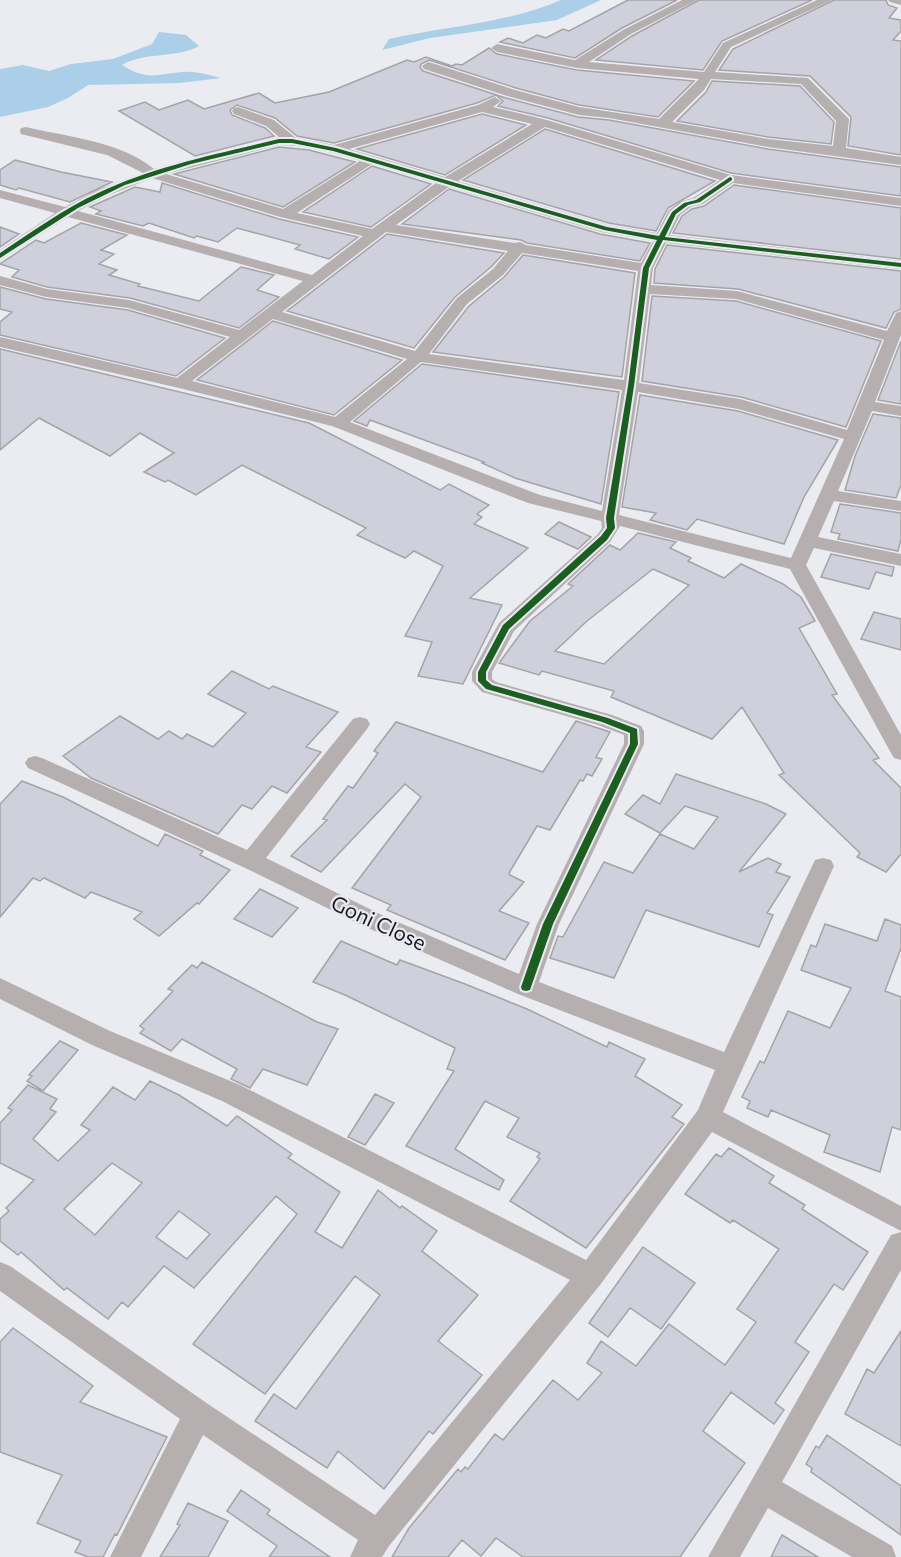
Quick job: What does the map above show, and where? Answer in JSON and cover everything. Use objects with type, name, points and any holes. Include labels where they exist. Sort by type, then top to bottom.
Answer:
[{"type":"street","points":[[577,64],[627,32],[691,0]]},
{"type":"street","points":[[662,124],[700,87],[727,45],[826,0]]},
{"type":"street","points":[[894,0],[901,2]]},
{"type":"street","points":[[497,48],[577,64],[648,72],[804,81],[810,84],[835,110],[837,117],[843,119],[839,151]]},
{"type":"street","points":[[428,66],[511,93],[579,111],[609,114],[768,143],[901,161]]},
{"type":"street","points":[[334,149],[381,138],[482,108],[511,93]]},
{"type":"street","points":[[482,108],[543,123],[730,179],[901,202]]},
{"type":"street","points":[[238,111],[270,123],[292,141]]},
{"type":"street","points":[[180,383],[378,231],[447,182],[543,123]]},
{"type":"street","points":[[26,131],[126,158],[145,166],[152,174],[285,214],[378,231],[520,246],[646,268]]},
{"type":"street","points":[[0,256],[68,212],[101,194],[152,174],[279,141],[292,141],[334,149],[577,222],[659,238],[901,265]]},
{"type":"street","points":[[285,214],[370,160]]},
{"type":"street","points":[[526,987],[553,914],[634,744],[634,731],[605,720],[489,687],[482,681],[482,672],[506,627],[604,538],[611,528],[610,518],[632,386],[646,268],[659,238],[674,213],[686,204],[698,201],[730,179]]},
{"type":"street","points":[[0,194],[314,280]]},
{"type":"street","points":[[338,423],[418,357],[462,301],[498,272],[520,246]]},
{"type":"street","points":[[0,280],[46,293],[129,304],[240,335]]},
{"type":"street","points":[[643,289],[737,296],[891,338]]},
{"type":"street","points":[[271,313],[418,357],[632,386],[740,404],[853,437]]},
{"type":"street","points":[[797,565],[853,437],[901,316]]},
{"type":"street","points":[[0,342],[180,383],[338,423],[534,499],[797,565],[901,753]]},
{"type":"street","points":[[866,405],[901,411]]},
{"type":"street","points":[[827,495],[901,506]]},
{"type":"street","points":[[808,541],[901,560]]},
{"type":"street","points":[[251,861],[360,724]]},
{"type":"street","name":"Goni Close","points":[[35,763],[251,861],[376,922],[526,987],[730,1065]]},
{"type":"street","points":[[0,1275],[198,1414],[372,1546],[590,1276],[708,1118],[730,1065],[823,866]]},
{"type":"street","points":[[0,988],[101,1038],[231,1093],[590,1276]]},
{"type":"street","points":[[708,1118],[901,1219]]},
{"type":"street","points":[[723,1557],[901,1244]]},
{"type":"street","points":[[125,1557],[198,1414]]},
{"type":"street","points":[[763,1488],[881,1557]]},
{"type":"water","points":[[561,0],[601,0],[557,20],[430,38],[382,50],[389,39],[497,19]]},
{"type":"water","points":[[159,32],[186,35],[199,46],[190,50],[141,58],[122,65],[145,75],[188,72],[221,78],[180,83],[88,85],[48,107],[0,117],[0,69],[23,65],[49,71],[71,64],[113,59],[152,44]]},
{"type":"building","points":[[628,0],[677,0],[622,28],[575,58],[500,42],[508,38],[523,43],[537,35],[546,38],[563,29],[569,31]]},
{"type":"building","points":[[699,0],[812,0],[722,41],[703,70],[596,60],[632,36]]},
{"type":"building","points":[[834,0],[886,0],[888,5],[897,8],[889,18],[901,20],[901,31],[893,40],[901,41],[901,155],[848,146],[851,117],[810,76],[719,70],[733,49]]},
{"type":"building","points":[[489,48],[497,54],[577,70],[694,81],[658,117],[579,105],[516,88],[429,60],[420,67],[423,71],[506,98],[578,117],[609,120],[768,149],[901,167],[901,196],[731,173],[548,118],[498,106],[503,101],[496,95],[477,103],[334,143],[297,136],[275,118],[237,105],[230,110],[232,115],[265,128],[274,136],[195,156],[119,111],[145,102],[159,110],[188,100],[204,109],[259,93],[275,103],[329,92],[407,60],[414,62],[426,57],[452,66],[462,65]]},
{"type":"building","points":[[712,81],[800,86],[834,122],[831,144],[768,137],[677,121],[706,92]]},
{"type":"building","points":[[482,114],[526,125],[445,175],[357,149]]},
{"type":"building","points":[[545,129],[715,181],[668,208],[656,231],[609,223],[463,180]]},
{"type":"building","points":[[279,147],[309,150],[355,162],[283,207],[174,174]]},
{"type":"building","points":[[15,160],[112,182],[70,202],[0,185],[0,170]]},
{"type":"building","points":[[372,166],[431,184],[371,227],[303,212]]},
{"type":"building","points":[[162,183],[279,219],[358,237],[329,259],[295,249],[300,245],[237,228],[218,242],[197,236],[194,238],[149,223],[143,226],[96,214],[101,211],[90,207],[135,187],[160,192]]},
{"type":"building","points":[[734,185],[901,208],[901,259],[673,233],[682,216],[692,209],[704,206]]},
{"type":"building","points":[[449,189],[600,234],[650,243],[640,261],[527,243],[521,240],[402,224]]},
{"type":"building","points":[[81,223],[127,235],[101,250],[114,254],[99,264],[117,270],[109,275],[140,284],[138,286],[199,301],[241,267],[274,275],[257,290],[279,297],[239,328],[130,298],[47,287],[12,277],[19,270],[0,264],[36,240],[44,243]]},
{"type":"building","points":[[0,227],[19,234],[0,247]]},
{"type":"building","points":[[387,234],[504,253],[455,297],[414,348],[287,311]]},
{"type":"building","points":[[667,245],[901,271],[901,309],[894,312],[886,328],[738,289],[654,283],[655,269]]},
{"type":"building","points":[[523,255],[635,273],[622,377],[433,352],[469,306],[504,277]]},
{"type":"building","points":[[0,287],[46,299],[128,310],[225,338],[176,376],[0,335],[0,322],[12,312],[0,309]]},
{"type":"building","points":[[652,296],[736,301],[881,341],[846,427],[741,397],[642,381]]},
{"type":"building","points":[[273,321],[402,360],[334,415],[197,380]]},
{"type":"building","points":[[901,341],[901,404],[878,400]]},
{"type":"building","points":[[0,349],[309,423],[440,490],[449,484],[489,505],[477,514],[482,517],[474,524],[528,548],[470,598],[502,605],[463,684],[418,676],[432,642],[405,636],[443,566],[414,551],[405,558],[357,535],[366,528],[242,465],[196,495],[168,480],[165,482],[144,472],[174,453],[140,433],[110,456],[39,418],[0,450]]},
{"type":"building","points":[[422,364],[619,392],[601,504],[515,478],[482,463],[484,462],[370,420],[367,426],[354,421]]},
{"type":"building","points":[[640,395],[738,411],[838,440],[804,497],[784,544],[697,519],[687,530],[650,520],[656,513],[622,507]]},
{"type":"building","points":[[873,414],[901,418],[901,485],[896,498],[845,490],[855,456]]},
{"type":"building","points":[[840,504],[901,513],[901,539],[898,551],[838,539],[840,534],[831,532]]},
{"type":"building","points":[[559,522],[591,537],[578,549],[545,534]]},
{"type":"building","points":[[638,533],[676,542],[670,548],[691,558],[688,561],[724,578],[741,564],[783,584],[801,597],[815,621],[799,628],[837,694],[832,695],[879,758],[873,760],[901,788],[901,854],[886,872],[857,857],[860,853],[779,775],[784,773],[742,707],[712,739],[611,697],[614,691],[542,671],[539,675],[499,663],[530,621],[573,586],[568,584],[610,545],[620,550]],"holes":[[[653,569],[689,585],[604,664],[555,651],[587,621]]]},
{"type":"building","points":[[831,554],[894,567],[892,576],[876,572],[869,589],[821,577]]},
{"type":"building","points":[[874,612],[901,619],[901,650],[861,639]]},
{"type":"building","points":[[232,671],[269,689],[273,686],[338,712],[306,747],[321,752],[287,793],[272,786],[252,809],[242,805],[218,834],[91,778],[63,756],[120,716],[158,739],[169,731],[182,739],[187,734],[213,747],[246,713],[208,694]]},
{"type":"building","points":[[576,721],[610,732],[596,757],[602,759],[592,776],[587,774],[583,781],[580,780],[550,830],[537,826],[509,873],[524,882],[499,911],[529,923],[505,960],[387,910],[391,905],[352,888],[421,797],[405,784],[321,872],[291,856],[327,820],[323,819],[348,786],[353,788],[378,753],[374,751],[396,722],[543,772]]},
{"type":"building","points":[[676,774],[766,804],[786,814],[739,872],[768,858],[781,864],[776,872],[790,877],[767,913],[773,915],[759,947],[646,910],[614,978],[550,958],[558,936],[563,937],[604,862],[633,873],[660,834],[694,849],[718,817],[685,806],[660,833],[625,814],[643,795],[660,804]]},
{"type":"building","points":[[22,781],[63,797],[158,846],[165,834],[203,851],[200,855],[230,870],[199,904],[197,903],[159,936],[134,919],[142,912],[91,892],[85,898],[44,878],[40,881],[33,878],[0,917],[0,804]]},
{"type":"building","points":[[260,889],[298,908],[272,937],[234,919]]},
{"type":"building","points":[[885,919],[901,925],[901,948],[885,991],[901,997],[901,1130],[892,1127],[880,1172],[824,1152],[830,1135],[771,1110],[768,1117],[747,1108],[750,1101],[742,1097],[760,1061],[764,1063],[788,1011],[830,1028],[851,988],[801,970],[811,945],[816,947],[825,924],[877,941]]},
{"type":"building","points":[[341,941],[397,965],[400,960],[465,984],[527,1009],[607,1047],[609,1042],[645,1059],[635,1076],[682,1105],[672,1117],[684,1124],[586,1248],[510,1201],[540,1159],[537,1157],[540,1153],[507,1137],[519,1118],[485,1101],[455,1149],[504,1180],[499,1190],[406,1146],[454,1071],[447,1069],[455,1048],[313,982]]},
{"type":"building","points":[[202,962],[317,1022],[338,1029],[307,1085],[263,1069],[250,1088],[231,1079],[237,1069],[182,1039],[171,1051],[140,1033],[144,1029],[140,1026],[173,991],[168,989],[192,965],[197,968]]},
{"type":"building","points":[[60,1041],[78,1050],[43,1091],[27,1081],[32,1076],[29,1075]]},
{"type":"building","points":[[150,1081],[179,1095],[227,1126],[237,1116],[292,1154],[288,1158],[340,1192],[315,1232],[342,1248],[378,1190],[400,1208],[402,1206],[437,1231],[422,1251],[478,1295],[438,1341],[482,1375],[433,1434],[429,1431],[384,1489],[338,1451],[327,1468],[255,1421],[274,1394],[296,1409],[380,1295],[355,1276],[265,1394],[193,1344],[297,1214],[276,1196],[194,1288],[164,1266],[128,1307],[122,1302],[108,1319],[67,1288],[64,1290],[21,1252],[18,1255],[0,1241],[0,1219],[9,1211],[6,1208],[34,1180],[0,1163],[0,1123],[12,1110],[8,1108],[28,1085],[57,1099],[50,1109],[56,1112],[33,1139],[58,1161],[90,1130],[81,1125],[113,1087],[135,1100]],"holes":[[[112,1163],[142,1183],[95,1235],[64,1209]],[[179,1211],[210,1234],[187,1259],[156,1237]]]},
{"type":"building","points":[[375,1094],[394,1103],[365,1145],[348,1137]]},
{"type":"building","points":[[729,1148],[774,1176],[769,1183],[805,1205],[802,1209],[868,1252],[843,1290],[834,1284],[795,1342],[809,1352],[775,1403],[784,1410],[774,1424],[731,1392],[703,1431],[745,1463],[680,1557],[523,1557],[496,1538],[481,1556],[462,1540],[448,1557],[392,1557],[409,1528],[458,1469],[461,1472],[465,1467],[468,1469],[495,1434],[503,1440],[553,1380],[578,1400],[602,1373],[587,1363],[601,1341],[636,1366],[669,1324],[725,1365],[756,1322],[737,1309],[779,1249],[733,1220],[730,1223],[685,1194],[716,1154],[721,1157]]},
{"type":"building","points":[[643,1247],[695,1283],[661,1329],[630,1308],[608,1337],[589,1323]]},
{"type":"building","points":[[13,1328],[93,1386],[80,1402],[167,1437],[117,1535],[115,1534],[103,1557],[88,1557],[75,1552],[81,1541],[37,1523],[62,1475],[0,1452],[0,1342]]},
{"type":"building","points":[[901,1331],[901,1446],[845,1414],[867,1369],[874,1373]]},
{"type":"building","points":[[827,1435],[901,1486],[901,1535],[811,1472],[812,1468],[806,1464],[816,1446],[819,1448]]},
{"type":"building","points":[[241,1490],[270,1510],[267,1514],[330,1557],[269,1557],[277,1546],[227,1511]]},
{"type":"building","points":[[188,1503],[228,1521],[208,1557],[160,1557],[180,1525],[177,1524]]},
{"type":"building","points":[[782,1535],[818,1557],[771,1557]]},
{"type":"cycle path","points":[[0,256],[76,207],[123,184],[212,157],[279,141],[292,141],[334,149],[606,229],[659,238],[901,265]]},
{"type":"cycle path","points":[[526,987],[548,924],[634,744],[634,731],[605,720],[489,687],[482,681],[482,672],[506,627],[604,538],[611,528],[610,518],[631,386],[646,268],[674,213],[686,204],[698,201],[730,179]]}]
